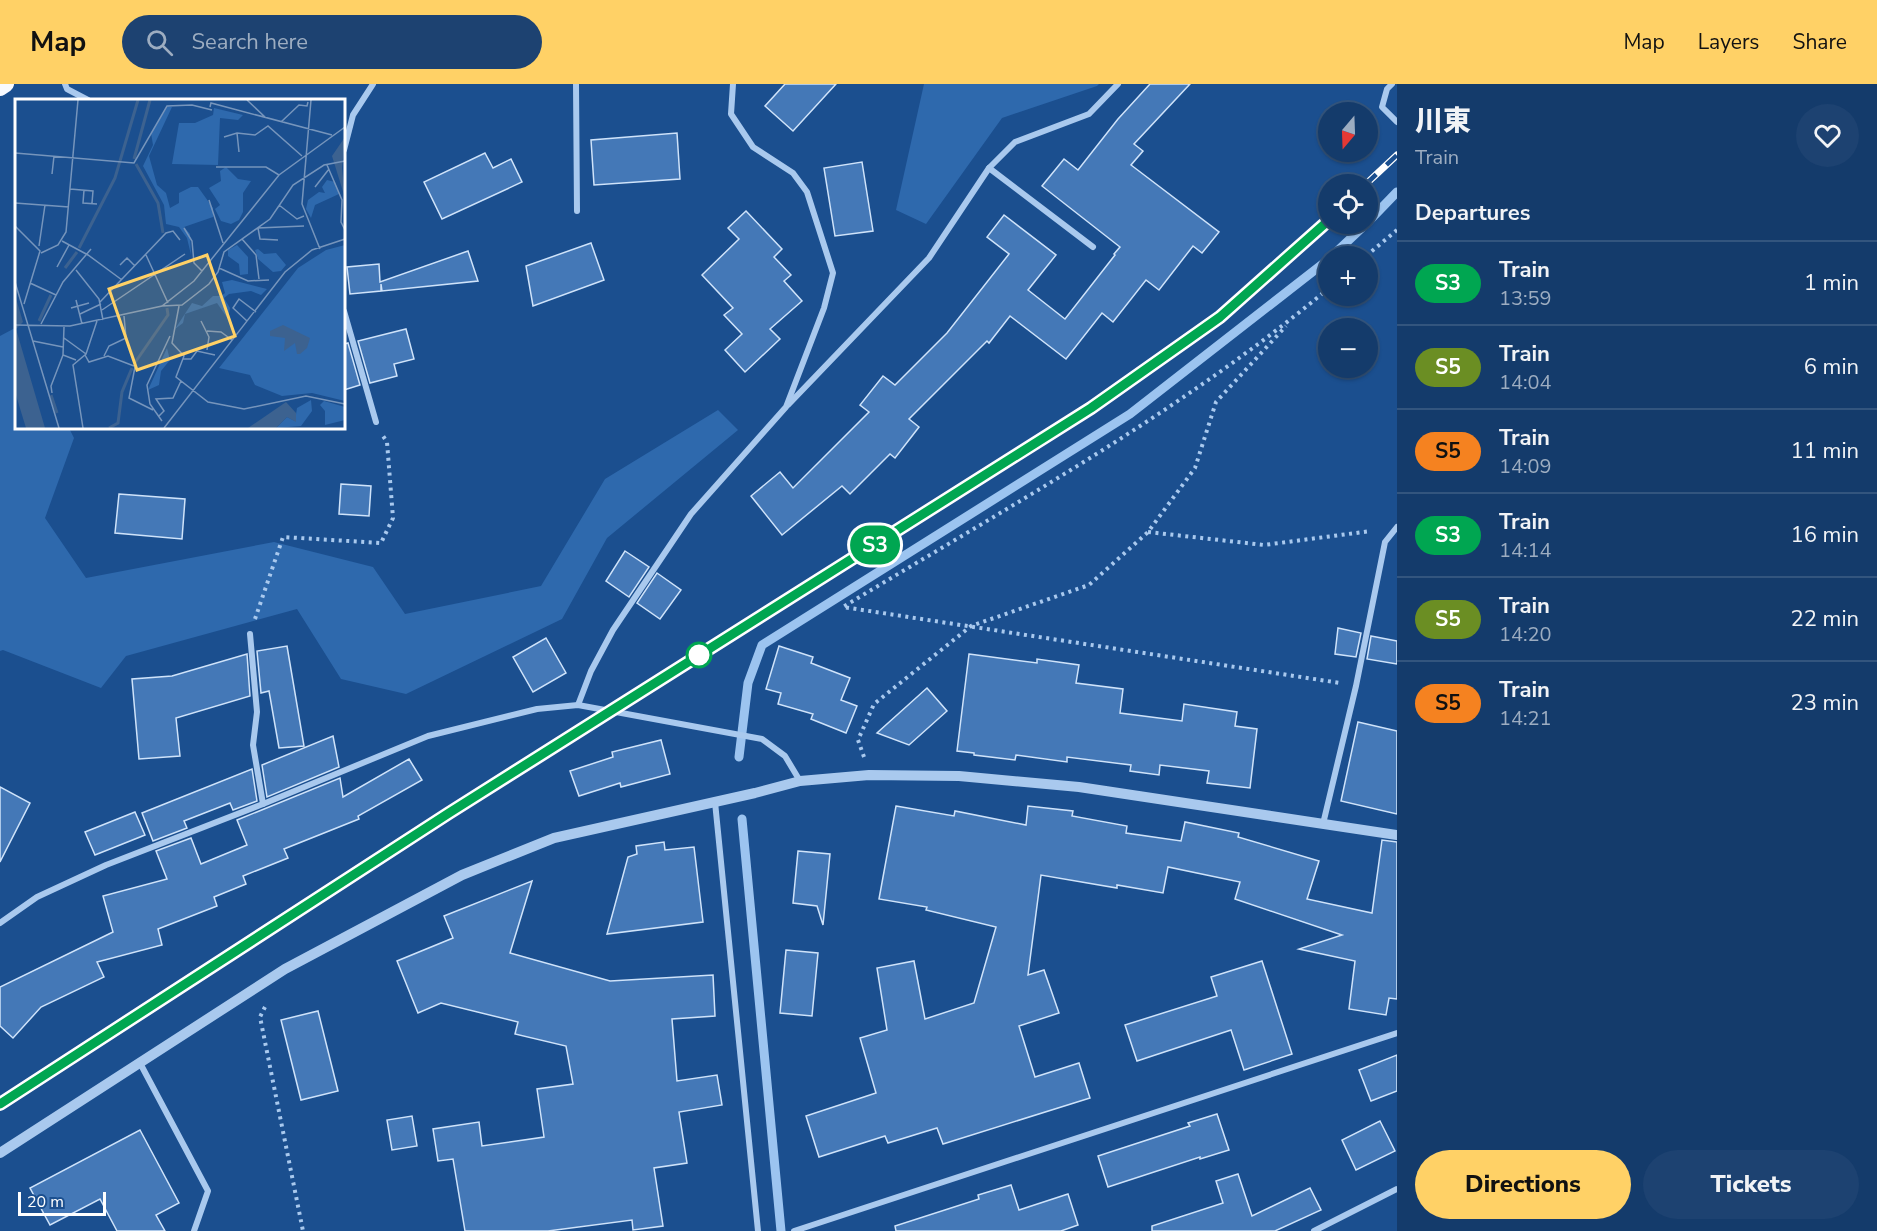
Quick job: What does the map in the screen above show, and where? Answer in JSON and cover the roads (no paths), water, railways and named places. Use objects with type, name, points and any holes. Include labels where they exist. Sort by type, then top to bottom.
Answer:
[{"type":"highway","points":[[0,88],[6,84]]},
{"type":"street","points":[[65,84],[67,89],[86,99]]},
{"type":"street","points":[[345,146],[353,116],[373,84]]},
{"type":"street","points":[[576,84],[578,211]]},
{"type":"street","points":[[733,84],[731,114],[753,147],[793,172],[807,192],[832,273],[824,308],[786,407]]},
{"type":"street","points":[[578,705],[591,671],[613,630],[691,514],[786,407],[929,258],[989,168],[1015,141],[1089,114],[1118,84]]},
{"type":"street","points":[[1392,84],[1387,89],[1382,107],[1397,122]]},
{"type":"street","points":[[989,168],[1093,247]]},
{"type":"street","points":[[345,314],[376,422]]},
{"type":"street","points":[[1323,824],[1356,686],[1386,542],[1396,527]]},
{"type":"street","points":[[250,634],[257,711],[253,745],[263,804]]},
{"type":"street","points":[[0,923],[37,897],[106,865],[428,736],[537,709],[578,705],[762,739],[784,756],[800,781]]},
{"type":"street","points":[[0,1153],[285,969],[462,875],[554,838],[800,781],[869,775],[960,776],[1079,787],[1397,835]]},
{"type":"street","points":[[715,802],[758,1231]]},
{"type":"street","points":[[794,1231],[1397,1033]]},
{"type":"street","points":[[140,1063],[208,1191],[194,1231]]},
{"type":"street","points":[[1314,1231],[1397,1189]]},
{"type":"waterway","points":[[1378,212],[1397,192]]},
{"type":"waterway","points":[[1343,246],[1355,234]]},
{"type":"waterway","points":[[739,757],[748,683],[762,645],[1130,414],[1318,268]]},
{"type":"waterway","points":[[742,819],[781,1231]]},
{"type":"railway","points":[[1377,174],[1397,155]]},
{"type":"railway","points":[[0,1104],[449,813],[1091,407],[1220,317],[1318,230]]},
{"type":"train","name":"S3","points":[[0,1104],[449,813],[1091,408],[1220,317],[1318,230]]}]
